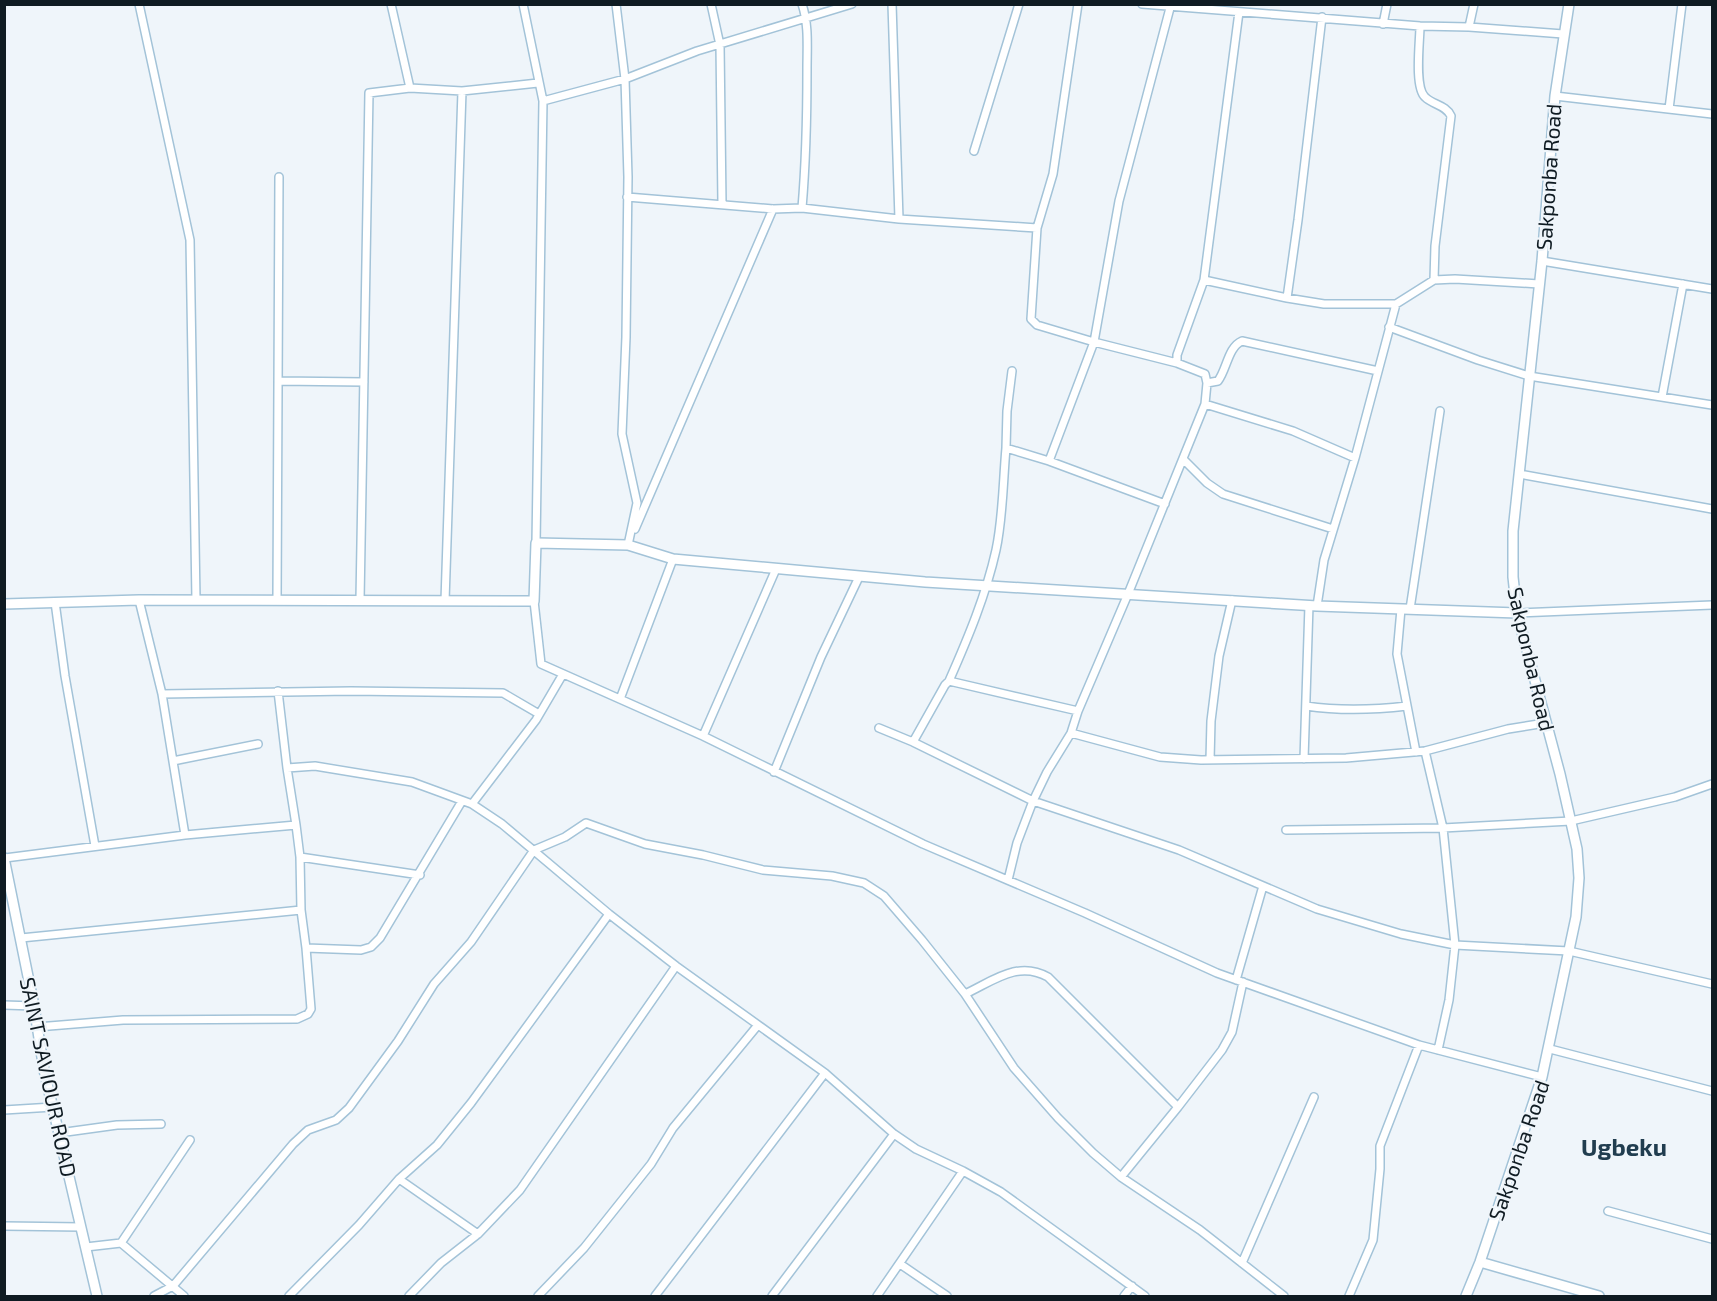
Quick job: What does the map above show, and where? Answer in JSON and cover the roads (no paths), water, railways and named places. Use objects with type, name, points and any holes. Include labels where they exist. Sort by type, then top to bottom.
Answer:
[{"type":"street","points":[[139,4],[190,240],[196,600]]},
{"type":"street","points":[[391,4],[410,87]]},
{"type":"street","points":[[523,4],[543,101],[534,601],[541,664],[703,736],[923,844],[1218,973],[1419,1044],[1542,1077]]},
{"type":"street","points":[[616,4],[625,79],[627,197],[626,337],[622,434],[637,503],[628,545]]},
{"type":"street","points":[[711,4],[720,45],[722,204]]},
{"type":"street","points":[[802,4],[807,17],[807,150],[802,208]]},
{"type":"street","points":[[543,101],[625,79],[697,51],[852,4]]},
{"type":"street","points":[[892,4],[899,219]]},
{"type":"street","points":[[974,151],[1019,4]]},
{"type":"street","points":[[1008,880],[1017,843],[1033,801],[1047,772],[1071,733],[1078,711],[1205,404],[1207,383],[1205,374],[1177,363],[1037,325],[1031,319],[1037,228],[1053,174],[1078,4]]},
{"type":"street","points":[[1142,4],[1170,8],[1322,17],[1383,24],[1563,34]]},
{"type":"street","points":[[1383,24],[1387,4]]},
{"type":"street","points":[[1469,27],[1474,4]]},
{"type":"street","name":"Sakponba Road","points":[[1466,1296],[1480,1262],[1542,1077],[1550,1049],[1576,917],[1579,878],[1577,849],[1517,613],[1513,577],[1513,531],[1542,261],[1555,96],[1569,4]]},
{"type":"street","points":[[1669,109],[1682,4]]},
{"type":"street","points":[[1049,461],[1094,342],[1119,201],[1170,8]]},
{"type":"street","points":[[1177,363],[1177,355],[1204,280],[1239,12]]},
{"type":"street","points":[[1287,298],[1322,17]]},
{"type":"street","points":[[1420,26],[1419,80],[1421,92],[1426,98],[1446,109],[1451,116],[1435,246],[1434,280]]},
{"type":"street","points":[[360,600],[369,93],[410,87],[462,91],[538,83]]},
{"type":"street","points":[[445,601],[462,91]]},
{"type":"street","points":[[1555,96],[1713,114]]},
{"type":"street","points":[[277,600],[279,177]]},
{"type":"street","points":[[627,197],[773,209],[802,208],[899,219],[1037,228]]},
{"type":"street","points":[[628,545],[773,209]]},
{"type":"street","points":[[1542,261],[1713,289]]},
{"type":"street","points":[[1204,280],[1324,304],[1396,304],[1434,280],[1539,284]]},
{"type":"street","points":[[1662,397],[1683,284]]},
{"type":"street","points":[[1304,759],[1313,606],[1396,304]]},
{"type":"street","points":[[1389,327],[1478,360],[1529,375],[1713,405]]},
{"type":"street","points":[[1207,383],[1218,381],[1223,375],[1235,346],[1242,340],[1378,371]]},
{"type":"street","points":[[913,742],[949,681],[974,624],[997,548],[1012,371]]},
{"type":"street","points":[[278,381],[364,382]]},
{"type":"street","points":[[1205,404],[1293,431],[1355,458]]},
{"type":"street","points":[[1416,752],[1397,654],[1440,411]]},
{"type":"street","points":[[1006,448],[1049,461],[1165,504]]},
{"type":"street","points":[[1183,459],[1207,483],[1223,494],[1333,529]]},
{"type":"street","points":[[1519,474],[1713,509]]},
{"type":"street","points":[[536,543],[628,545],[673,559],[860,577],[1313,606],[1517,613],[1713,605]]},
{"type":"street","points":[[620,699],[673,559]]},
{"type":"street","points":[[703,736],[776,569]]},
{"type":"street","points":[[774,772],[821,657],[860,577]]},
{"type":"street","points":[[139,600],[162,694],[185,835]]},
{"type":"street","points":[[4,603],[139,600],[534,601]]},
{"type":"street","points":[[1210,760],[1211,721],[1219,656],[1232,600]]},
{"type":"street","points":[[55,602],[65,676],[95,846]]},
{"type":"street","points":[[472,804],[539,714],[562,674]]},
{"type":"street","points":[[949,681],[1078,711]]},
{"type":"street","points":[[162,694],[278,691],[503,693],[539,714]]},
{"type":"street","points":[[37,1027],[123,1020],[297,1019],[308,1014],[311,1009],[301,910],[300,857],[278,691]]},
{"type":"street","points":[[1306,706],[1368,710],[1407,706]]},
{"type":"street","points":[[1071,733],[1160,757],[1210,760],[1304,759],[1425,751],[1508,729],[1545,723]]},
{"type":"street","points":[[879,728],[913,742],[1033,801],[1179,850],[1317,909],[1401,934],[1455,945],[1569,951],[1713,984]]},
{"type":"street","points":[[173,761],[258,744]]},
{"type":"street","points":[[1425,751],[1443,828],[1455,945],[1449,1000],[1438,1050]]},
{"type":"street","points":[[287,768],[315,766],[412,782],[472,804],[502,824],[609,914],[676,966],[825,1072],[894,1134],[916,1149],[963,1171],[1000,1192],[1145,1296]]},
{"type":"street","points":[[1286,830],[1443,828],[1571,821],[1675,797],[1713,784]]},
{"type":"street","points":[[306,948],[362,950],[372,947],[420,875],[462,801]]},
{"type":"street","points":[[154,1296],[173,1286],[293,1144],[308,1130],[336,1120],[349,1108],[398,1041],[434,984],[471,942],[534,850],[565,837],[586,823],[645,844],[763,870],[832,876],[864,883],[884,896],[965,994],[1014,1068],[1058,1118],[1121,1177],[1200,1230],[1284,1296]]},
{"type":"street","points":[[5,858],[185,835],[296,825]]},
{"type":"street","points":[[300,857],[420,875]]},
{"type":"street","name":"SAINT SAVIOUR ROAD","points":[[5,858],[8,888],[21,938],[53,1107],[97,1296]]},
{"type":"street","points":[[1121,1177],[1178,1107],[1232,1032],[1240,981],[1263,886]]},
{"type":"street","points":[[21,938],[301,910]]},
{"type":"street","points":[[289,1296],[359,1225],[399,1179],[437,1145],[471,1103],[609,914]]},
{"type":"street","points":[[409,1296],[441,1263],[478,1234],[520,1190],[676,966]]},
{"type":"street","points":[[965,994],[1014,970],[1034,970],[1041,973],[1048,977],[1178,1107]]},
{"type":"street","points":[[4,1005],[34,1006]]},
{"type":"street","points":[[538,1296],[591,1239],[651,1164],[673,1128],[758,1025]]},
{"type":"street","points":[[1349,1296],[1373,1240],[1380,1146],[1419,1044]]},
{"type":"street","points":[[1550,1049],[1713,1091]]},
{"type":"street","points":[[655,1296],[825,1072]]},
{"type":"street","points":[[1242,1263],[1314,1097]]},
{"type":"street","points":[[4,1110],[53,1107]]},
{"type":"street","points":[[59,1132],[117,1125],[162,1124]]},
{"type":"street","points":[[771,1296],[894,1134]]},
{"type":"street","points":[[121,1243],[190,1140]]},
{"type":"street","points":[[877,1296],[963,1171]]},
{"type":"street","points":[[399,1179],[478,1234]]},
{"type":"street","points":[[1608,1211],[1713,1239]]},
{"type":"street","points":[[4,1226],[81,1227]]},
{"type":"street","points":[[86,1246],[121,1243],[184,1296]]},
{"type":"street","points":[[1480,1262],[1599,1296]]},
{"type":"street","points":[[900,1264],[942,1295]]},
{"type":"street","points":[[1124,1296],[1132,1286]]},
{"type":"district","name":"Ugbeku","points":[[1624,1146]]}]
